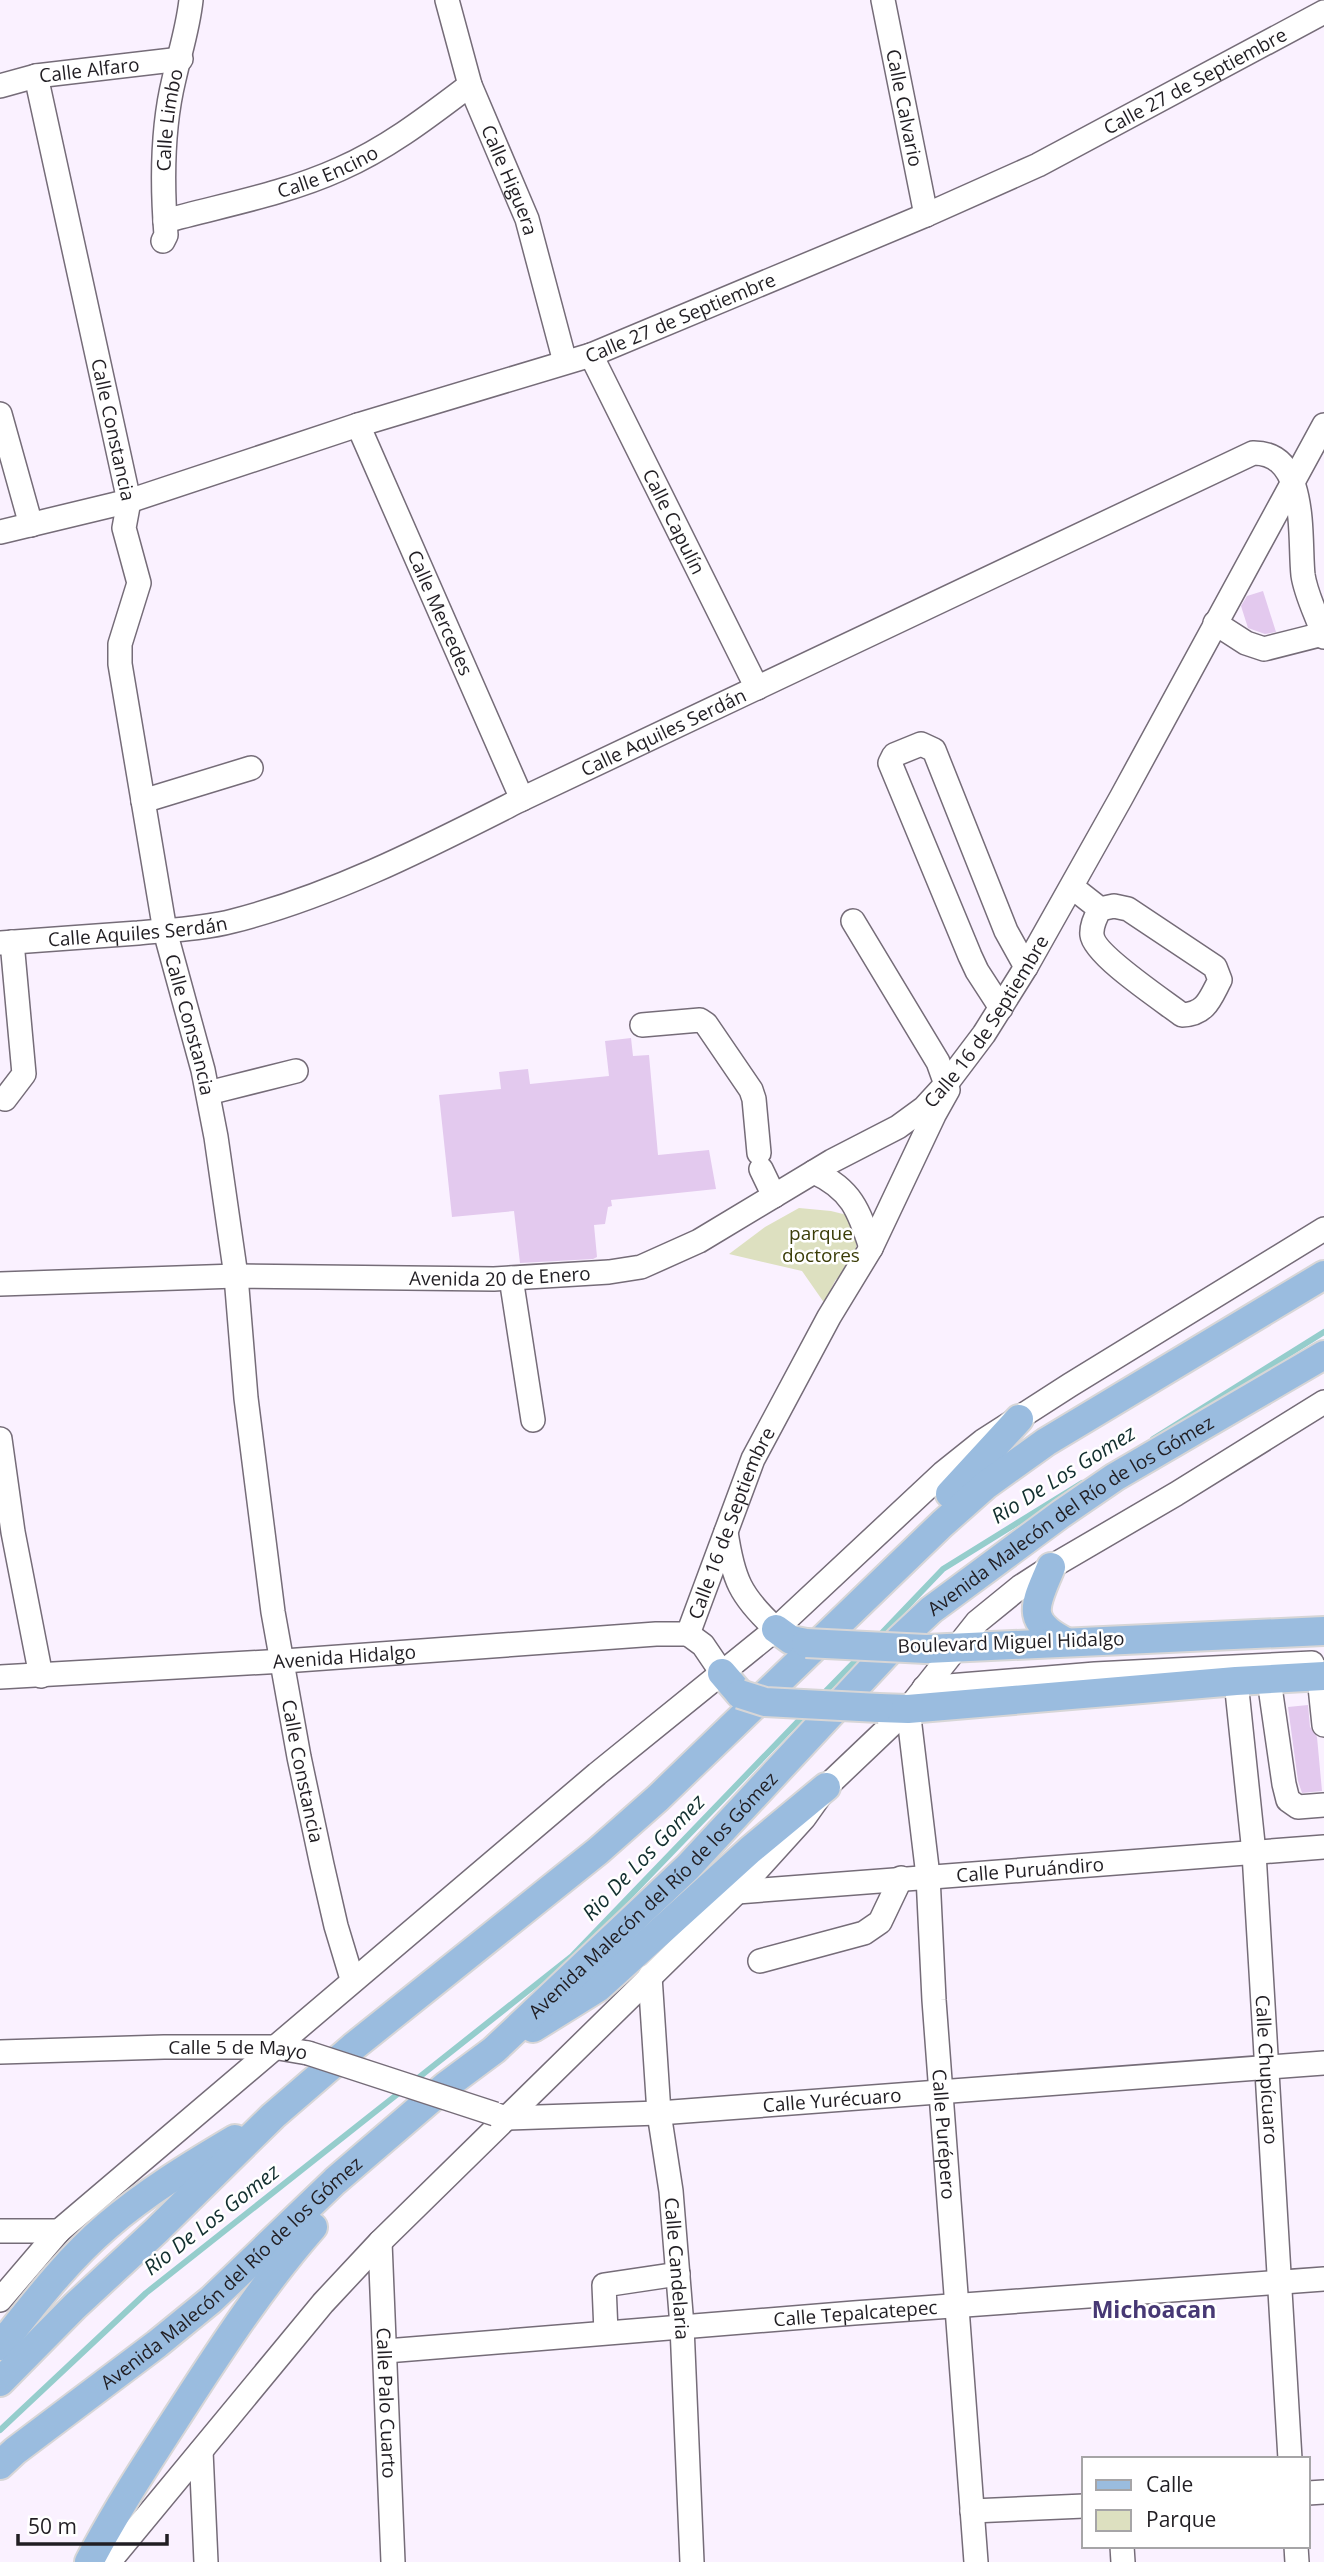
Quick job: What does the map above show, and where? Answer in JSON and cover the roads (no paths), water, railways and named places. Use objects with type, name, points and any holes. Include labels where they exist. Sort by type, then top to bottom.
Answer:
[{"type":"main road","points":[[0,2382],[273,2116],[353,2047],[598,1851],[658,1798],[815,1641],[942,1524],[1016,1462],[1324,1275]]},
{"type":"main road","name":"Avenida Malecón del Río de los Gómez","points":[[0,2465],[211,2300],[335,2182],[447,2085],[494,2050],[688,1867],[900,1639],[931,1610],[1115,1477],[1324,1355]]},
{"type":"main road","points":[[815,1641],[867,1577],[966,1478],[1019,1419]]},
{"type":"main road","points":[[1051,1567],[1036,1612],[1045,1629],[1066,1642]]},
{"type":"main road","name":"Boulevard Miguel Hidalgo","points":[[776,1629],[791,1640],[943,1651],[1066,1642],[1324,1630]]},
{"type":"main road","points":[[731,1683],[765,1702],[879,1708],[916,1699],[1269,1679],[1322,1672]]},
{"type":"main road","points":[[494,2050],[567,2009],[599,1987],[750,1850],[826,1787]]},
{"type":"main road","points":[[0,2346],[59,2274],[106,2227],[196,2163],[273,2116]]},
{"type":"main road","points":[[89,2562],[123,2502],[255,2298],[282,2262],[391,2135]]},
{"type":"street","name":"Calle Limbo","points":[[164,231],[167,130],[174,79],[189,25],[191,0]]},
{"type":"street","name":"Calle Higuera","points":[[447,0],[470,85],[527,219],[565,362]]},
{"type":"street","name":"Calle Calvario","points":[[883,0],[926,215]]},
{"type":"street","name":"Calle 27 de Septiembre","points":[[0,532],[129,501],[358,425],[591,355],[926,215],[1038,165],[1324,12]]},
{"type":"street","name":"Calle Alfaro","points":[[0,86],[36,76],[181,59]]},
{"type":"street","name":"Calle Constancia","points":[[36,76],[129,501],[124,528],[139,583],[120,644],[120,664],[165,931],[208,1093],[225,1191],[264,1552],[299,1757],[336,1926],[352,1979]]},
{"type":"street","name":"Calle Encino","points":[[164,231],[341,169],[411,130],[470,85]]},
{"type":"street","name":"Calle Capulín","points":[[591,355],[757,688]]},
{"type":"street","points":[[0,414],[31,525]]},
{"type":"street","name":"Calle Mercedes","points":[[358,425],[522,799]]},
{"type":"street","name":"Calle 16 de Septiembre","points":[[688,1634],[753,1459],[828,1317],[871,1248],[947,1093],[947,1083],[1001,1008],[1026,967],[1323,431]]},
{"type":"street","name":"Calle Aquiles Serdán","points":[[6,943],[165,931],[231,922],[293,903],[402,860],[522,799],[1253,453],[1270,456],[1281,463],[1293,482]]},
{"type":"street","points":[[1216,623],[1246,643],[1264,649],[1324,635],[1303,578],[1298,506],[1293,482]]},
{"type":"street","points":[[1001,1008],[970,956],[890,763],[894,755],[921,744],[934,750],[1006,931],[1026,967]]},
{"type":"street","points":[[143,801],[251,768]]},
{"type":"street","points":[[1072,887],[1100,909]]},
{"type":"street","points":[[1114,906],[1128,908],[1215,967],[1220,980],[1206,1006],[1194,1014],[1182,1015],[1100,952],[1092,936],[1094,921],[1100,909],[1114,906]]},
{"type":"street","points":[[853,922],[938,1062],[947,1083]]},
{"type":"street","points":[[5,1099],[24,1074],[6,943]]},
{"type":"street","points":[[642,1025],[700,1020],[706,1024],[751,1090],[760,1161],[774,1196]]},
{"type":"street","points":[[208,1093],[296,1071]]},
{"type":"street","name":"Avenida 20 de Enero","points":[[0,1284],[236,1276],[511,1278],[609,1272],[641,1267],[699,1241],[814,1172],[898,1127],[924,1108],[947,1083]]},
{"type":"street","points":[[814,1172],[838,1185],[851,1199],[861,1216],[871,1248]]},
{"type":"street","points":[[0,2300],[59,2231],[352,1979],[597,1774],[731,1683],[776,1629],[943,1472],[983,1441],[1324,1229]]},
{"type":"street","points":[[511,1278],[533,1420]]},
{"type":"street","name":"Avenida Malecón del Río de los Gómez","points":[[109,2562],[323,2303],[501,2116],[737,1892],[804,1818],[826,1787],[916,1699],[943,1651],[997,1605],[1051,1567],[1176,1494],[1324,1402]]},
{"type":"street","points":[[0,1439],[13,1532],[41,1676]]},
{"type":"street","name":"Boulevard Miguel Hidalgo","points":[[726,1530],[733,1570],[743,1594],[776,1629]]},
{"type":"street","points":[[688,1634],[703,1645],[731,1683]]},
{"type":"street","name":"Avenida Hidalgo","points":[[0,1677],[688,1634]]},
{"type":"street","points":[[943,1651],[1324,1641]]},
{"type":"street","points":[[916,1699],[1095,1674],[1322,1672],[1324,1725]]},
{"type":"street","points":[[1269,1679],[1288,1800],[1298,1807],[1324,1805]]},
{"type":"street","name":"Calle Chupícuaro","points":[[1236,1681],[1254,1853],[1290,2457]]},
{"type":"street","name":"Calle Purépero","points":[[916,1699],[956,2307],[976,2562]]},
{"type":"street","name":"Calle Puruándiro","points":[[737,1892],[1324,1847]]},
{"type":"street","points":[[760,1961],[864,1933],[880,1922],[901,1878]]},
{"type":"street","name":"Calle Candelaria","points":[[650,1976],[659,2113],[671,2191],[682,2326],[692,2562]]},
{"type":"street","name":"Calle 5 de Mayo","points":[[0,2052],[273,2047],[308,2053],[501,2116]]},
{"type":"street","name":"Calle Yurécuaro","points":[[501,2116],[659,2113],[1324,2063]]},
{"type":"street","points":[[0,2231],[59,2231]]},
{"type":"street","name":"Calle Palo Cuarto","points":[[380,2242],[393,2562]]},
{"type":"street","points":[[606,2333],[604,2286],[678,2274]]},
{"type":"street","name":"Calle Tepalcatepec","points":[[386,2351],[682,2326],[1324,2279]]},
{"type":"street","points":[[201,2451],[206,2562]]},
{"type":"street","points":[[972,2511],[1082,2505]]},
{"type":"waterway","name":"Rio De Los Gomez","points":[[1153,1439],[1324,1332]]},
{"type":"waterway","name":"Rio De Los Gomez","points":[[877,1638],[943,1569],[1082,1483]]},
{"type":"waterway","name":"Rio De Los Gomez","points":[[821,1696],[862,1654]]},
{"type":"waterway","name":"Rio De Los Gomez","points":[[413,2082],[572,1956],[807,1712]]},
{"type":"waterway","name":"Rio De Los Gomez","points":[[0,2430],[146,2293],[404,2089]]},
{"type":"district","name":"Michoacan","points":[[1154,2309]]},
{"type":"park label","name":"parque doctores","points":[[821,1244]]}]
